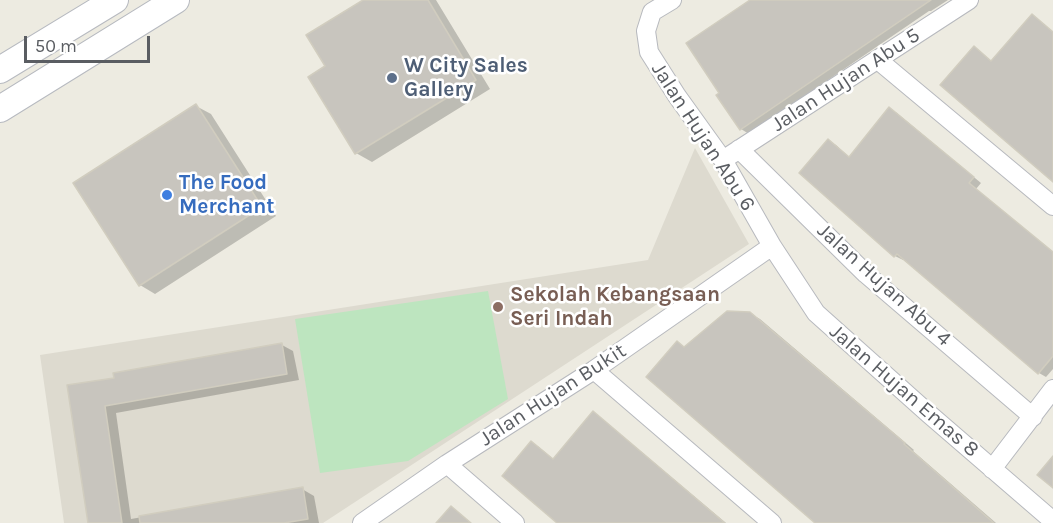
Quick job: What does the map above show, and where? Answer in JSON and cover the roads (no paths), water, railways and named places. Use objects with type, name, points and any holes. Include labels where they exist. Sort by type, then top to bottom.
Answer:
[{"type":"main road","points":[[0,70],[116,0]]},
{"type":"main road","points":[[0,109],[176,0]]},
{"type":"street","name":"Jalan Hujan Abu 6","points":[[672,0],[652,12],[646,31],[649,52],[723,160],[772,246]]},
{"type":"street","name":"Jalan Hujan Abu 5","points":[[723,160],[969,0]]},
{"type":"street","points":[[878,60],[1053,206]]},
{"type":"street","name":"Jalan Hujan Abu 4","points":[[739,149],[867,274],[1033,417]]},
{"type":"street","name":"Jalan Hujan Bukit","points":[[362,523],[447,464],[594,370],[772,246]]},
{"type":"street","name":"Jalan Hujan Emas 8","points":[[772,246],[816,313],[1053,521]]},
{"type":"street","points":[[594,370],[772,523]]},
{"type":"street","points":[[992,469],[1053,389]]},
{"type":"street","points":[[447,464],[515,523]]},
{"type":"place","name":"W City Sales Gallery","points":[[392,78]]},
{"type":"place","name":"The Food Merchant","points":[[167,195]]},
{"type":"place","name":"Sekolah Kebangsaan Seri Indah","points":[[498,307]]}]
